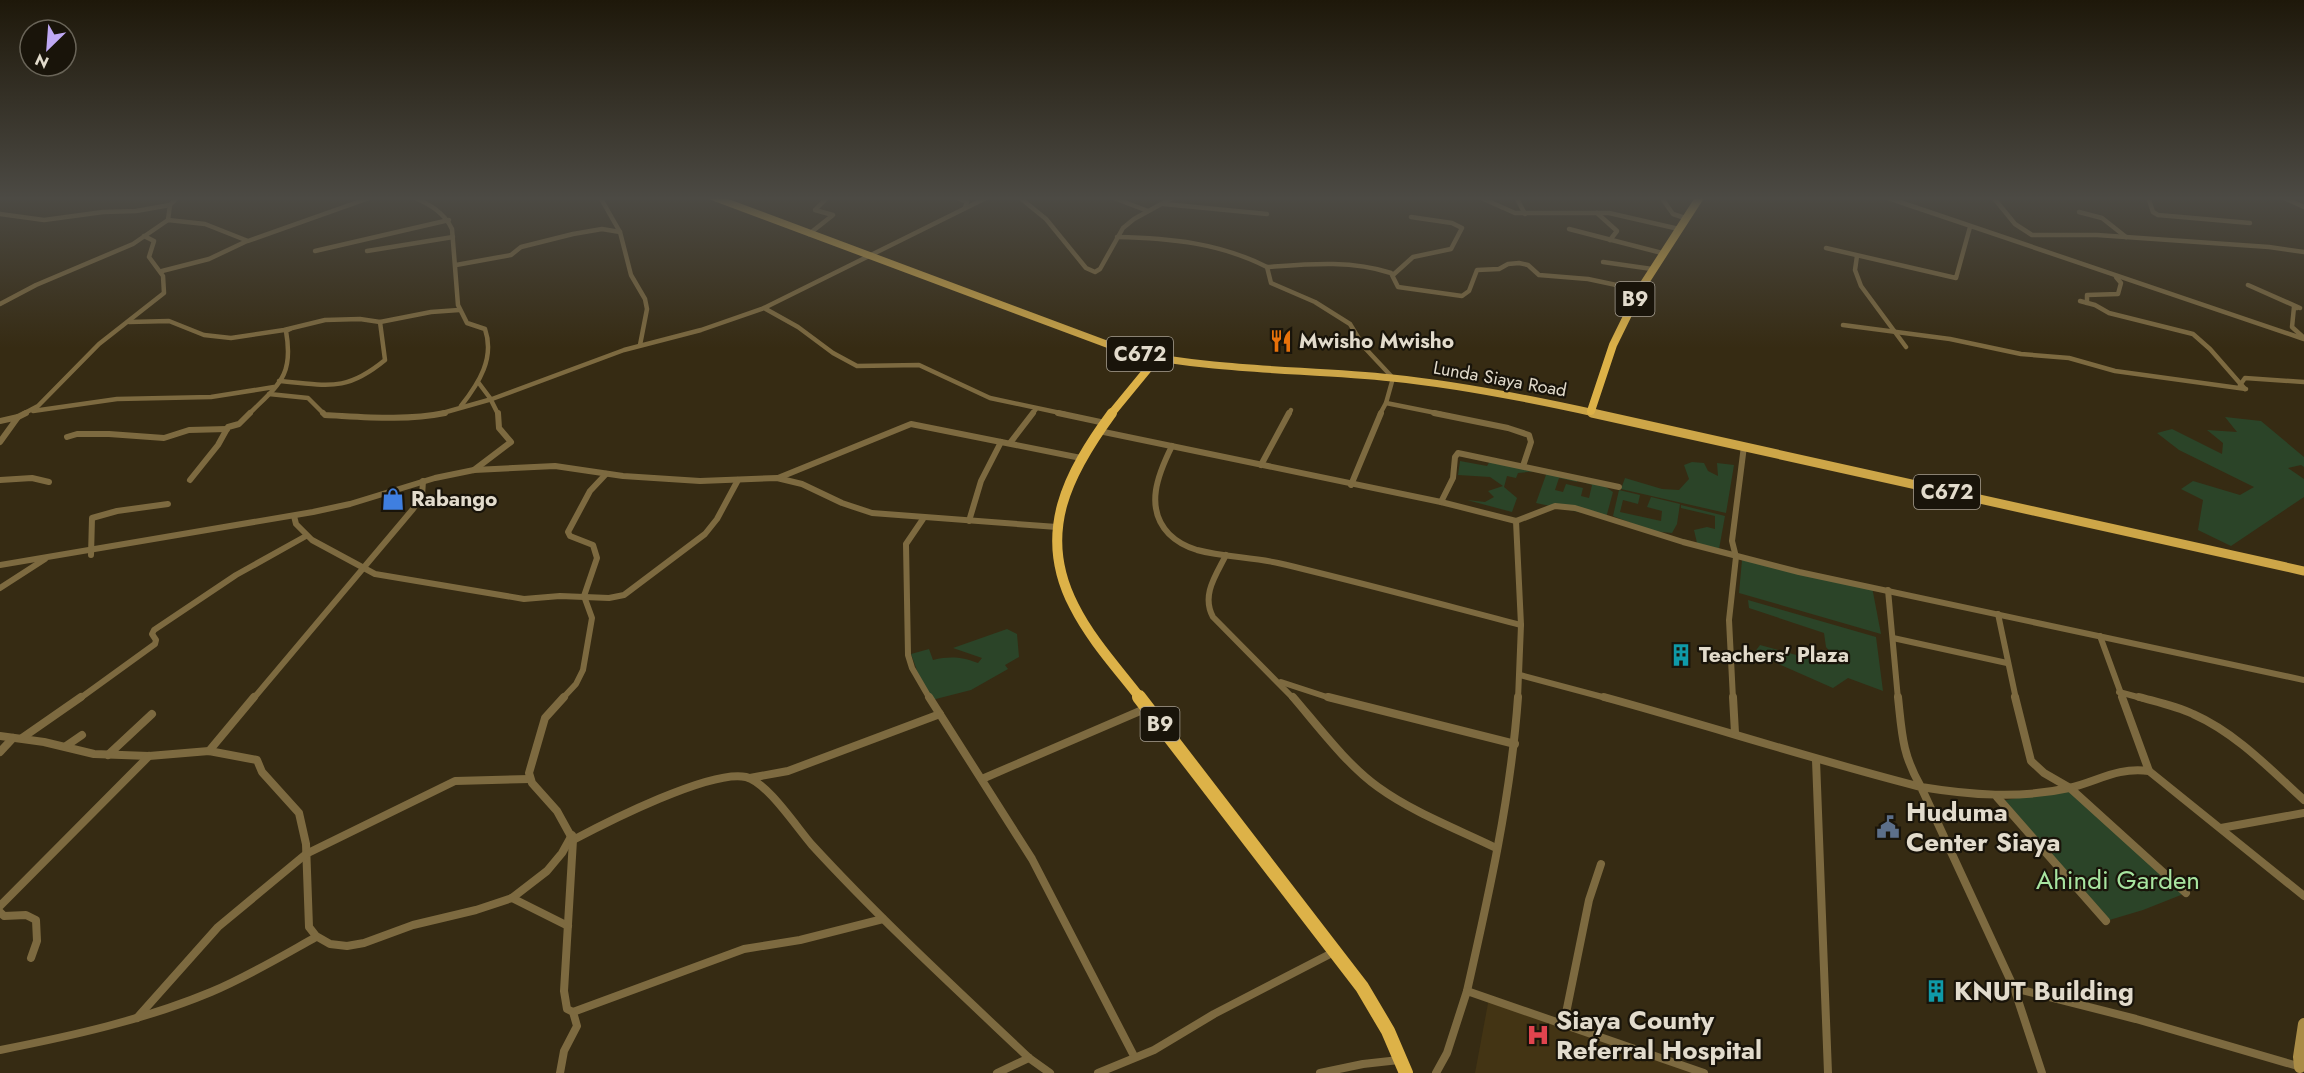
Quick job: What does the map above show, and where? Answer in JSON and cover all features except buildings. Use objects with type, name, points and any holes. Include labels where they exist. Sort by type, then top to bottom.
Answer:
[{"type":"highway","name":"B9","points":[[1591,411],[1614,345],[1640,290],[1666,247]]},
{"type":"highway","name":"B9","points":[[1157,358],[1102,427],[1081,458],[1062,494],[1057,527],[1058,560],[1071,600],[1100,646],[1368,996],[1402,1060],[1406,1073]]},
{"type":"main road","name":"Lunda Siaya Road","points":[[844,247],[1085,338],[1157,358],[1213,365],[1393,378],[1479,389],[1591,411]]},
{"type":"main road","name":"C672","points":[[1591,411],[2304,572]]},
{"type":"main road","points":[[2302,1068],[2299,1057],[2304,1024]]},
{"type":"street","points":[[0,304],[32,287],[126,247]]},
{"type":"street","points":[[153,247],[150,260],[153,266],[162,271],[209,259],[235,247]]},
{"type":"street","points":[[315,251],[332,247]]},
{"type":"street","points":[[367,251],[391,247]]},
{"type":"street","points":[[454,247],[459,310],[466,323],[487,331],[488,356],[478,382],[461,406]]},
{"type":"street","points":[[456,265],[511,255],[521,247]]},
{"type":"street","points":[[624,247],[631,275],[645,299],[647,309],[640,345]]},
{"type":"street","points":[[269,394],[308,398],[321,413],[336,417],[426,417],[449,412],[461,406],[492,399],[640,345],[701,330],[764,308],[889,247]]},
{"type":"street","points":[[1070,247],[1089,271],[1095,272],[1100,269],[1112,247]]},
{"type":"street","points":[[1213,247],[1226,249],[1267,267],[1354,266],[1377,268],[1394,275]]},
{"type":"street","points":[[1394,275],[1413,257],[1452,247]]},
{"type":"street","points":[[1638,247],[1662,253]]},
{"type":"street","points":[[1826,248],[1956,278],[1964,247]]},
{"type":"street","points":[[2029,247],[2304,338]]},
{"type":"street","points":[[2270,247],[2304,252]]},
{"type":"street","points":[[1857,256],[1855,270],[1861,286],[1906,347]]},
{"type":"street","points":[[1603,262],[1652,269]]},
{"type":"street","points":[[1394,275],[1395,284],[1398,287],[1462,296],[1469,291],[1477,270],[1498,269],[1508,264],[1519,263],[1528,265],[1539,275],[1588,279],[1640,290]]},
{"type":"street","points":[[1267,267],[1271,284],[1315,302],[1350,324],[1364,347],[1393,378],[1386,403],[1351,485]]},
{"type":"street","points":[[32,411],[99,344],[166,291],[162,271]]},
{"type":"street","points":[[1843,325],[1981,344],[2021,354],[2069,358],[2115,371],[2246,389],[2240,385],[2211,349],[2193,334],[2109,313],[2084,302],[2086,295],[2118,294],[2121,283],[2116,277]]},
{"type":"street","points":[[2248,285],[2302,308]]},
{"type":"street","points":[[764,308],[794,324],[823,347],[854,364],[869,368],[885,364],[919,365],[975,393],[1172,446],[1441,502],[1516,521],[1545,508],[1562,506],[1736,557],[2304,680]]},
{"type":"street","points":[[2302,308],[2294,308],[2292,327],[2304,338]]},
{"type":"street","points":[[129,322],[169,321],[204,335],[223,338],[256,335],[325,320],[360,319],[380,322],[431,312],[459,310]]},
{"type":"street","points":[[279,381],[337,386],[374,369],[385,360],[380,322]]},
{"type":"street","points":[[67,438],[78,434],[109,434],[164,438],[189,430],[227,429],[239,424],[269,394],[290,363],[286,331],[290,328]]},
{"type":"street","points":[[2240,385],[2245,378],[2304,382]]},
{"type":"street","points":[[474,470],[510,444],[499,428],[501,420],[492,399],[478,382]]},
{"type":"street","points":[[0,421],[32,411],[117,399],[211,397],[274,387]]},
{"type":"street","points":[[1386,403],[1526,433],[1532,438],[1523,466]]},
{"type":"street","points":[[1010,444],[1036,409]]},
{"type":"street","points":[[1261,465],[1291,410]]},
{"type":"street","points":[[0,441],[18,417]]},
{"type":"street","points":[[777,478],[911,424],[1081,458]]},
{"type":"street","points":[[190,480],[218,446],[227,429]]},
{"type":"street","points":[[969,521],[981,481],[1001,442]]},
{"type":"street","points":[[1172,446],[1159,473],[1154,492],[1156,512],[1161,523],[1171,537],[1179,542],[1226,555],[1298,568],[1521,625]]},
{"type":"street","points":[[1735,733],[1729,620],[1736,557],[1732,541],[1744,446]]},
{"type":"street","points":[[1441,502],[1453,478],[1455,458],[1458,453],[1619,487]]},
{"type":"street","points":[[0,564],[92,552],[294,516],[350,504],[423,481],[474,470],[555,466],[606,474],[700,481],[777,478],[802,484],[842,503],[872,513],[923,519],[1057,527]]},
{"type":"street","points":[[606,474],[590,491],[568,532],[570,536],[593,545],[597,558],[584,596],[592,618],[585,663],[576,684],[545,718],[529,773],[530,779],[557,811],[572,838],[573,883],[568,926],[565,998],[567,1009],[573,1012],[744,949],[800,940],[883,919]]},
{"type":"street","points":[[0,480],[36,479],[49,482]]},
{"type":"street","points":[[294,516],[297,528],[306,536],[375,574],[503,597],[609,598],[624,595],[643,583],[664,563],[688,549],[711,528],[738,480]]},
{"type":"street","points":[[209,751],[419,501],[424,486],[423,481]]},
{"type":"street","points":[[92,552],[90,534],[92,518],[117,511],[168,504]]},
{"type":"street","points":[[923,519],[909,538],[905,552],[907,649],[914,674],[1032,859],[1134,1056]]},
{"type":"street","points":[[1436,1073],[1447,1053],[1467,991],[1515,744],[1521,675],[1516,521]]},
{"type":"street","points":[[22,738],[134,661],[154,644],[156,640],[152,634],[154,630],[236,575],[306,536]]},
{"type":"street","points":[[1226,555],[1209,592],[1207,600],[1210,612],[1280,682],[1331,742],[1376,786],[1404,804],[1496,849]]},
{"type":"street","points":[[0,588],[46,558]]},
{"type":"street","points":[[1888,590],[1903,747],[1909,766],[1921,787],[2014,988],[2042,1073]]},
{"type":"street","points":[[1998,614],[2007,663],[2031,761],[2044,773],[2070,788],[2186,893]]},
{"type":"street","points":[[2100,636],[2149,771],[2304,896]]},
{"type":"street","points":[[1893,638],[2007,663]]},
{"type":"street","points":[[1521,675],[1735,733],[1816,760],[1921,787],[1997,796],[2070,788],[2102,774],[2127,769],[2149,771]]},
{"type":"street","points":[[1280,682],[1333,699],[1515,744]]},
{"type":"street","points":[[2119,692],[2168,705],[2204,719],[2279,777],[2304,800]]},
{"type":"street","points":[[982,778],[1147,708]]},
{"type":"street","points":[[108,755],[152,714]]},
{"type":"street","points":[[0,736],[22,738],[108,755],[149,756],[209,751],[257,760],[262,772],[298,813],[306,854],[309,927],[316,937],[337,945],[359,944],[411,926],[512,897],[559,857],[572,838],[672,795],[728,777],[749,778],[788,771],[940,714]]},
{"type":"street","points":[[66,746],[82,735]]},
{"type":"street","points":[[0,752],[13,738]]},
{"type":"street","points":[[0,906],[149,756]]},
{"type":"street","points":[[1816,760],[1828,1073]]},
{"type":"street","points":[[749,778],[763,789],[803,836],[883,919],[1029,1058],[1050,1073]]},
{"type":"street","points":[[137,1018],[218,927],[306,854],[455,781],[530,779]]},
{"type":"street","points":[[1997,796],[2106,921]]},
{"type":"street","points":[[2221,828],[2304,813]]},
{"type":"street","points":[[1564,1023],[1589,900],[1601,864]]},
{"type":"street","points":[[512,897],[568,926]]},
{"type":"street","points":[[0,912],[4,916],[26,915],[36,920],[37,941],[32,958]]},
{"type":"street","points":[[0,1050],[75,1035],[137,1018],[212,991],[316,937]]},
{"type":"street","points":[[1098,1073],[1161,1046],[1214,1014],[1334,951]]},
{"type":"street","points":[[2014,988],[2136,1019],[2302,1068]]},
{"type":"street","points":[[1467,991],[1704,1073]]},
{"type":"street","points":[[560,1073],[564,1051],[576,1026],[573,1012]]},
{"type":"street","points":[[997,1073],[1029,1058]]},
{"type":"street","points":[[1320,1073],[1363,1064],[1402,1060]]},
{"type":"shaded area","name":"Siaya County Referral Hospital","points":[[1489,998],[1697,1073],[1475,1073]]},
{"type":"green space","points":[[2225,417],[2261,421],[2304,457],[2304,467],[2301,465],[2288,468],[2304,479],[2304,497],[2231,546],[2198,530],[2203,500],[2181,489],[2193,481],[2240,495],[2254,487],[2179,450],[2157,433],[2172,429],[2222,454],[2223,443],[2207,430],[2237,432]]},
{"type":"green space","points":[[1460,461],[1487,466],[1490,461],[1537,471],[1518,473],[1516,478],[1507,476],[1504,487],[1517,498],[1512,512],[1467,500],[1485,502],[1494,497],[1488,491],[1503,486],[1490,477],[1458,475]]},
{"type":"green space","points":[[1692,462],[1704,463],[1708,471],[1718,476],[1717,463],[1734,465],[1726,513],[1621,489],[1625,478],[1662,489],[1679,490],[1689,479],[1684,465]]},
{"type":"green space","points":[[1547,472],[1577,479],[1577,482],[1559,478],[1555,490],[1563,492],[1566,484],[1583,488],[1581,496],[1589,498],[1592,485],[1579,481],[1603,485],[1613,492],[1606,518],[1536,503]]},
{"type":"green space","points":[[1619,490],[1640,495],[1638,504],[1623,500],[1620,512],[1661,521],[1662,511],[1647,507],[1651,497],[1680,504],[1677,524],[1672,533],[1652,531],[1613,516]]},
{"type":"green space","points":[[1681,505],[1725,516],[1719,549],[1697,543],[1694,530],[1707,527],[1715,529],[1715,516],[1681,508]]},
{"type":"green space","points":[[1742,560],[1872,587],[1881,634],[1739,593]]},
{"type":"green space","points":[[1748,600],[1876,637],[1883,691],[1848,678],[1833,688],[1754,653],[1760,645],[1822,662],[1837,660],[1826,647],[1824,633],[1749,608]]},
{"type":"green space","points":[[1007,629],[1017,634],[1019,657],[1005,665],[1008,669],[971,690],[928,701],[911,654],[929,649],[933,660],[956,658],[978,663],[982,658],[953,648]]},
{"type":"green space","name":"Ahindi Garden","points":[[2070,788],[2186,893],[2143,910],[2106,921],[2001,801]]},
{"type":"place","name":"Mwisho Mwisho","points":[[1281,341]]},
{"type":"place","name":"Rabango","points":[[393,499]]},
{"type":"place","name":"Teachers' Plaza","points":[[1681,655]]},
{"type":"place","name":"Huduma Center Siaya","points":[[1888,827]]},
{"type":"place","name":"KNUT Building","points":[[1936,991]]},
{"type":"place","name":"Siaya County Referral Hospital","points":[[1538,1035]]}]
